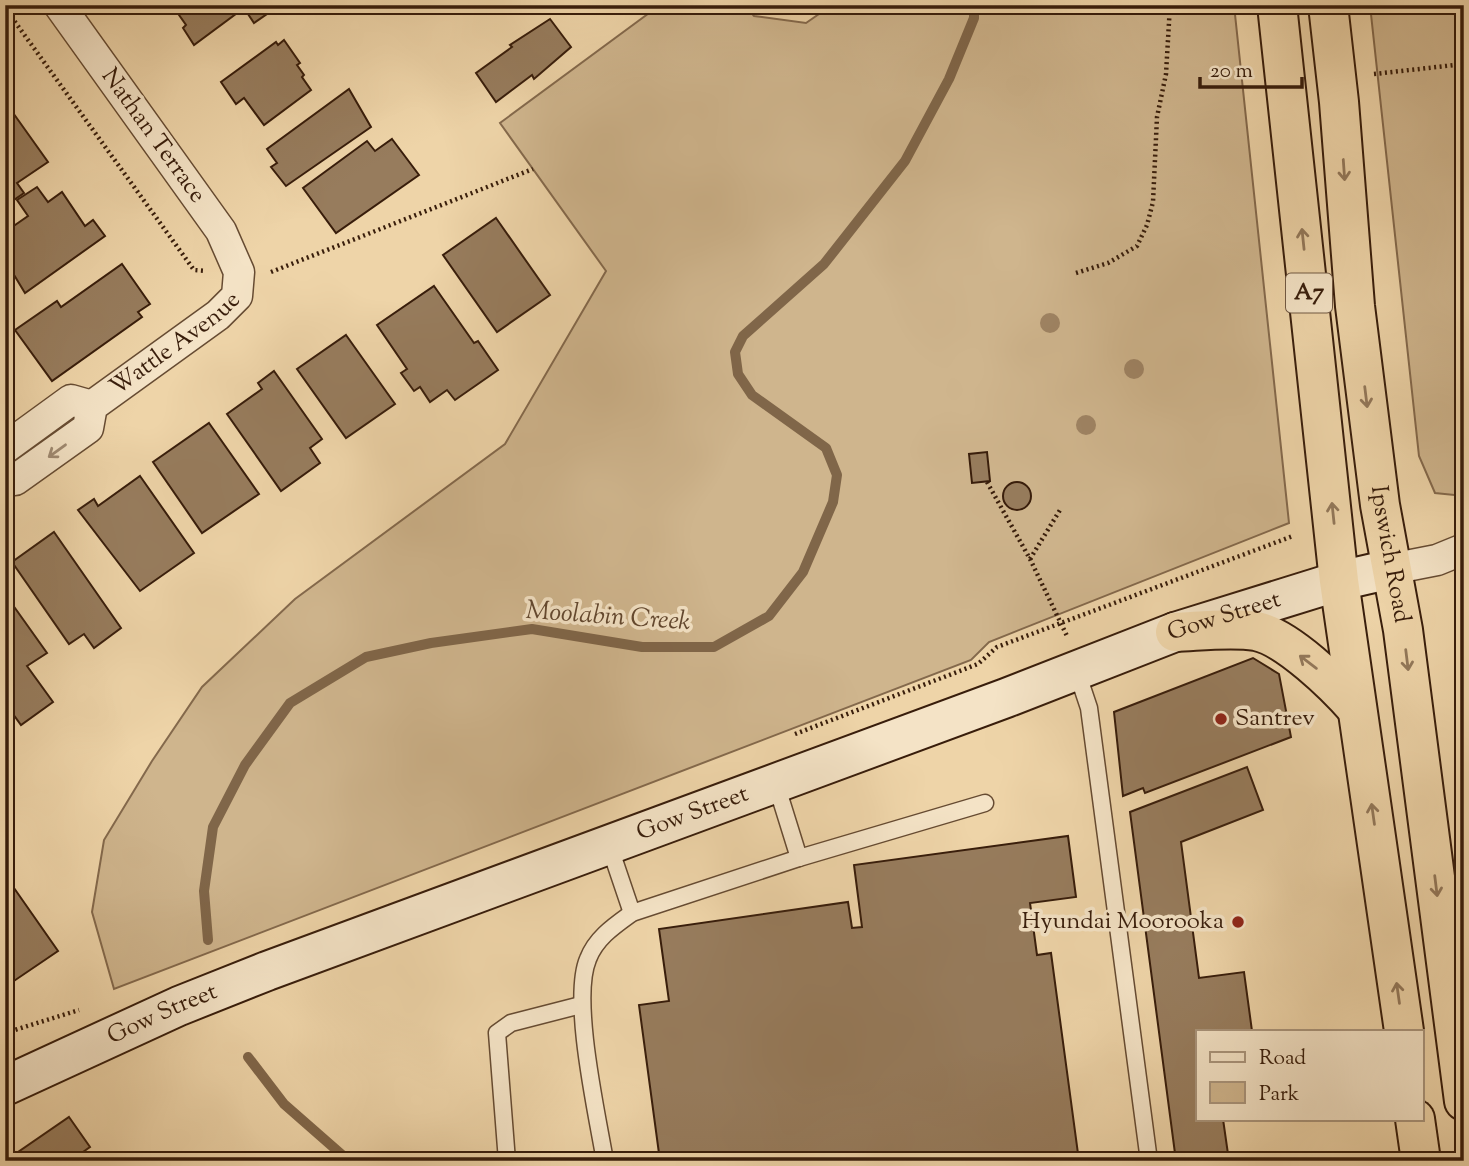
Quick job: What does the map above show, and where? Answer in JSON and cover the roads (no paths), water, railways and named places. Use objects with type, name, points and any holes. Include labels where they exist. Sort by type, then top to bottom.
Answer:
[{"type":"highway","name":"Ipswich Road","points":[[1278,5],[1339,582],[1404,1030]]},
{"type":"highway","name":"Ipswich Road","points":[[1328,5],[1339,102],[1355,306],[1378,493],[1403,630],[1464,1101]]},
{"type":"highway","points":[[1175,632],[1257,631],[1287,647],[1333,681],[1357,709]]},
{"type":"highway","points":[[1415,1120],[1421,1161]]},
{"type":"street","name":"Nathan Terrace","points":[[59,5],[220,231],[239,272]]},
{"type":"street","name":"Wattle Avenue","points":[[5,479],[15,480],[88,428],[92,406],[218,314],[237,296],[239,272]]},
{"type":"street","name":"Wattle Avenue","points":[[5,447],[71,400],[92,406]]},
{"type":"street","points":[[1391,569],[1437,560],[1464,549]]},
{"type":"street","name":"Gow Street","points":[[5,1086],[179,1006],[267,971],[776,784],[1074,658],[1175,632],[1391,569]]},
{"type":"lane","points":[[1074,658],[1089,708],[1149,1161]]},
{"type":"lane","points":[[776,784],[799,858]]},
{"type":"lane","points":[[605,1161],[581,1005],[581,979],[588,958],[611,927],[632,913],[799,858],[985,803]]},
{"type":"lane","points":[[609,845],[632,913]]},
{"type":"lane","points":[[507,1161],[497,1032],[510,1023],[581,1005]]},
{"type":"waterway","name":"Moolabin Creek","points":[[208,940],[204,891],[213,827],[245,765],[290,703],[366,657],[431,643],[532,629],[642,647],[714,647],[769,616],[803,572],[833,502],[837,475],[826,448],[752,395],[738,374],[735,352],[743,336],[824,264],[905,161],[949,79],[974,18],[974,5]]},
{"type":"waterway","name":"Moolabin Creek","points":[[248,1057],[284,1104],[349,1161]]},
{"type":"place","name":"Santrev","points":[[1221,719]]},
{"type":"place","name":"Hyundai Moorooka","points":[[1238,922]]}]
